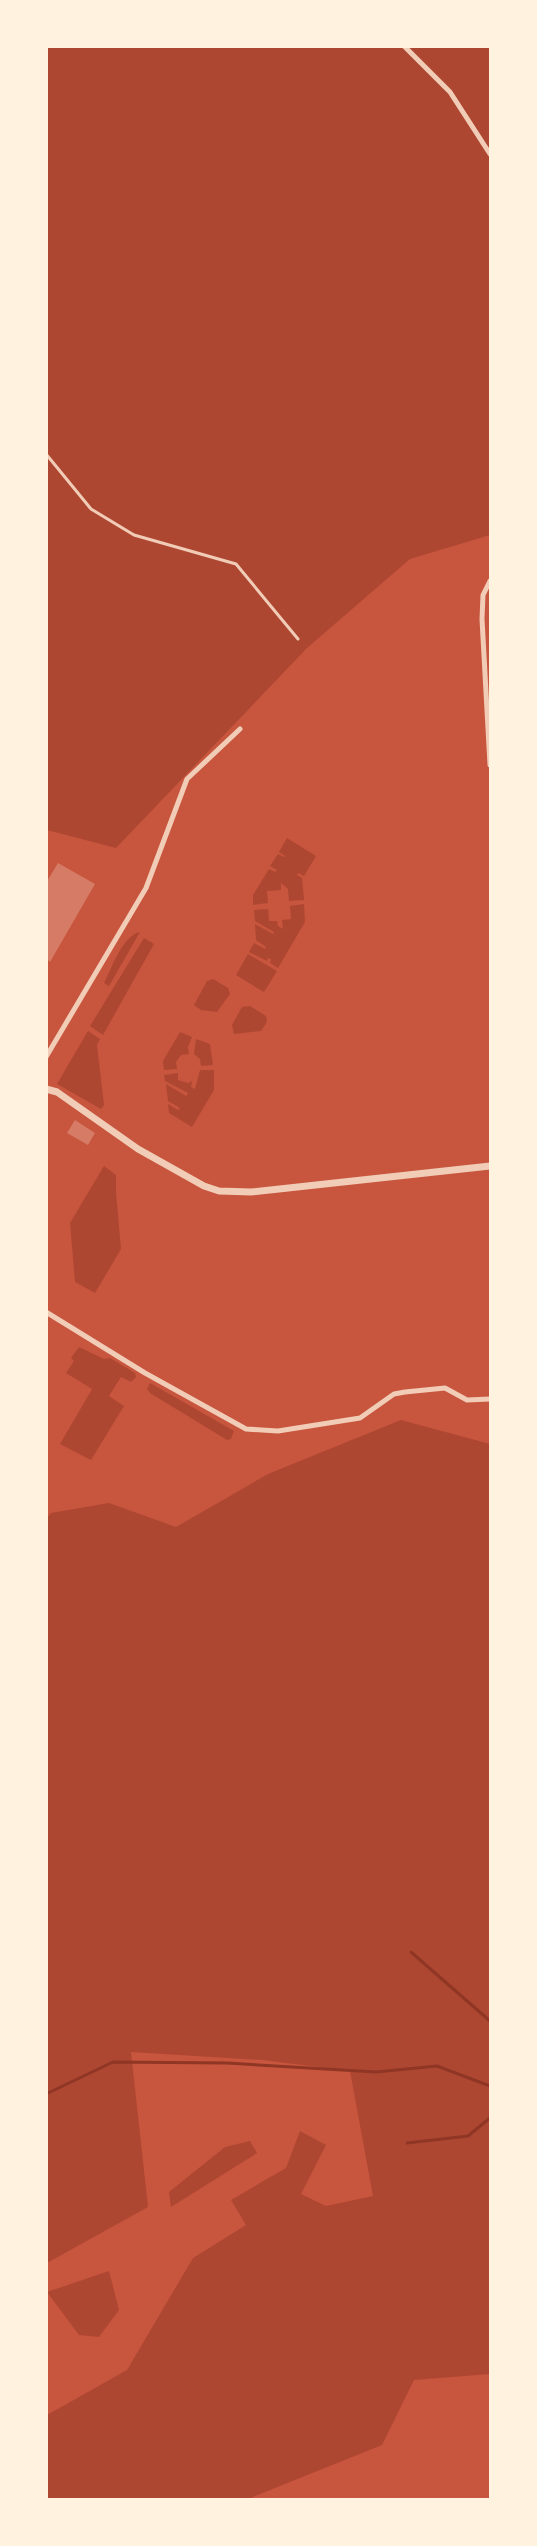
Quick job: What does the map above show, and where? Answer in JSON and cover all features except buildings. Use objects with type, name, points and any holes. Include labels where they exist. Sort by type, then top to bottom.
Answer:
[{"type":"street","points":[[404,46],[450,92],[490,154]]},
{"type":"street","points":[[490,581],[483,595],[482,619],[490,765]]},
{"type":"street","points":[[46,1057],[146,888],[187,779],[240,729]]},
{"type":"street","points":[[46,1089],[57,1092],[138,1149],[204,1186],[219,1191],[251,1192],[490,1166]]},
{"type":"street","points":[[46,1312],[145,1373],[246,1429],[278,1431],[360,1418],[394,1394],[405,1392],[445,1389],[467,1400],[490,1399]]},
{"type":"lane","points":[[46,454],[91,509],[134,535],[236,564],[298,639]]},
{"type":"shaded area","points":[[47,47],[490,47],[490,535],[410,559],[307,648],[116,848],[47,830]]},
{"type":"shaded area","points":[[287,838],[316,856],[304,876],[298,873],[297,875],[302,878],[304,900],[289,901],[288,889],[281,883],[281,890],[267,891],[268,903],[253,905],[253,895],[269,869],[275,872],[277,870],[270,866],[278,854],[285,856],[279,852]]},
{"type":"shaded area","points":[[304,904],[305,922],[278,968],[270,963],[271,959],[268,958],[267,961],[249,952],[254,943],[265,949],[266,947],[256,940],[255,924],[273,934],[274,932],[255,921],[254,910],[268,909],[269,921],[277,921],[278,926],[283,929],[282,920],[291,919],[290,906]]},
{"type":"shaded area","points":[[140,932],[109,986],[104,983],[123,946]]},
{"type":"shaded area","points":[[144,938],[154,944],[103,1035],[90,1026]]},
{"type":"shaded area","points":[[248,954],[277,971],[264,992],[236,975]]},
{"type":"shaded area","points":[[213,979],[228,988],[230,994],[217,1012],[201,1010],[194,1005],[207,981]]},
{"type":"shaded area","points":[[250,1006],[266,1016],[267,1022],[261,1031],[234,1034],[232,1025],[242,1007]]},
{"type":"shaded area","points":[[88,1031],[100,1039],[97,1045],[104,1105],[101,1109],[57,1084]]},
{"type":"shaded area","points":[[180,1032],[192,1037],[188,1047],[189,1054],[181,1055],[176,1062],[177,1069],[164,1070],[163,1061]]},
{"type":"shaded area","points":[[196,1039],[210,1044],[213,1065],[201,1066],[200,1059],[194,1054]]},
{"type":"shaded area","points":[[200,1070],[214,1070],[214,1090],[192,1127],[169,1113],[168,1104],[178,1110],[180,1108],[168,1101],[166,1084],[186,1096],[188,1093],[165,1081],[164,1075],[178,1073],[178,1080],[188,1083],[192,1081],[191,1087],[195,1089]]},
{"type":"shaded area","points":[[104,1166],[116,1175],[121,1249],[95,1293],[75,1282],[70,1223]]},
{"type":"shaded area","points":[[79,1347],[104,1359],[110,1358],[135,1373],[136,1377],[131,1382],[121,1377],[109,1396],[124,1406],[91,1460],[60,1444],[92,1389],[66,1373],[74,1361],[71,1358]]},
{"type":"shaded area","points":[[150,1383],[234,1431],[231,1439],[227,1440],[150,1393],[147,1389]]},
{"type":"shaded area","points":[[401,1420],[490,1444],[490,2374],[414,2380],[382,2445],[248,2499],[47,2499],[47,2415],[127,2370],[193,2258],[246,2225],[231,2200],[286,2168],[300,2131],[326,2145],[301,2194],[326,2206],[373,2196],[350,2071],[262,2060],[131,2052],[148,2207],[47,2263],[47,1518],[51,1513],[109,1503],[176,1527],[268,1474]]},
{"type":"shaded area","points":[[250,2141],[257,2153],[171,2207],[169,2192],[225,2147]]},
{"type":"shaded area","points":[[109,2271],[119,2310],[99,2337],[79,2335],[47,2292]]},
{"type":"waterway","points":[[411,1952],[490,2021]]},
{"type":"waterway","points":[[46,2094],[113,2062],[227,2063],[376,2072],[437,2066],[490,2086]]},
{"type":"waterway","points":[[407,2143],[468,2136],[490,2118]]}]
